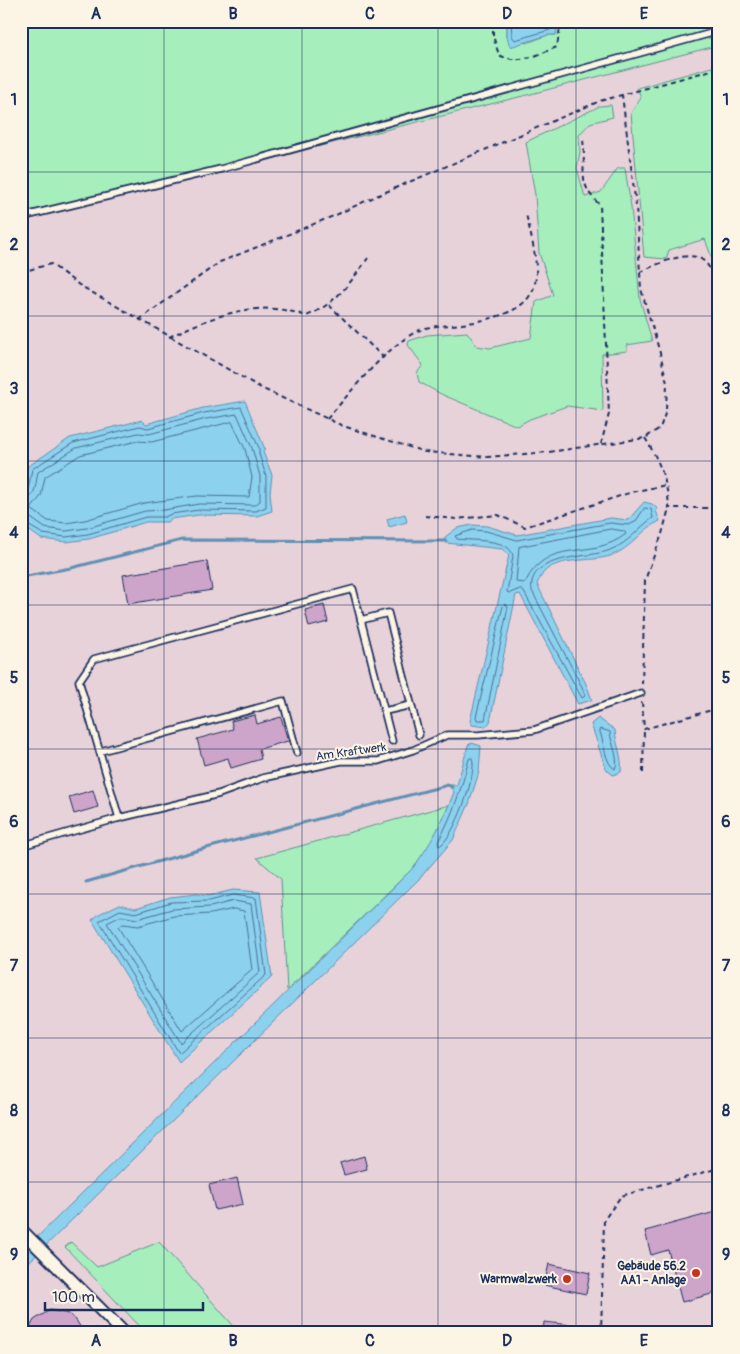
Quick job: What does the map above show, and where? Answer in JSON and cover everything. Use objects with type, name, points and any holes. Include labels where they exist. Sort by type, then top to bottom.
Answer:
[{"type":"street","points":[[22,1231],[124,1333]]},
{"type":"lane","points":[[21,217],[221,169],[719,31]]},
{"type":"lane","points":[[119,818],[79,681],[94,660],[353,589],[392,741]]},
{"type":"lane","points":[[361,620],[388,613],[419,735]]},
{"type":"lane","name":"Am Kraftwerk","points":[[21,846],[119,818],[219,794],[263,778],[341,761],[378,761],[413,750],[447,735],[478,735],[534,730],[641,693]]},
{"type":"lane","points":[[100,751],[283,701],[297,753]]},
{"type":"lane","points":[[385,712],[411,705]]},
{"type":"path","points":[[493,21],[493,36],[499,56],[510,61],[527,59],[557,47],[561,21]]},
{"type":"path","points":[[139,320],[220,262],[336,215],[600,101],[719,68]]},
{"type":"path","points":[[21,272],[50,264],[63,275],[139,320],[263,389],[343,426],[425,452],[487,457],[549,452],[645,438],[660,428],[666,411],[667,383],[641,289],[636,206],[622,95]]},
{"type":"path","points":[[583,140],[586,159],[582,170],[583,180],[590,195],[600,205],[609,414],[601,445]]},
{"type":"path","points":[[327,419],[404,339],[422,329],[471,323],[507,312],[526,302],[536,287],[537,260],[526,214]]},
{"type":"path","points":[[640,272],[659,264],[695,257],[706,263],[712,276],[719,310]]},
{"type":"path","points":[[169,337],[197,323],[231,311],[264,308],[291,310],[306,316],[329,305],[352,282],[368,258]]},
{"type":"path","points":[[329,305],[384,358]]},
{"type":"path","points":[[643,773],[644,729],[641,693],[645,580],[662,534],[669,508],[666,485],[657,457],[645,438]]},
{"type":"path","points":[[425,516],[456,519],[498,515],[525,527],[632,492],[666,485]]},
{"type":"path","points":[[669,508],[719,508]]},
{"type":"path","points":[[644,729],[719,708]]},
{"type":"path","points":[[601,1333],[604,1220],[621,1196],[719,1168]]},
{"type":"shaded area","points":[[719,45],[719,65],[637,88],[641,97],[669,250],[705,239],[719,278],[719,1333],[21,1333],[21,220],[527,95]],"holes":[[[600,106],[613,117],[590,123],[579,135],[580,152],[577,168],[585,197],[601,192],[618,168],[625,168],[631,207],[640,299],[652,341],[627,345],[626,351],[602,354],[603,410],[567,406],[530,419],[517,426],[443,395],[419,382],[417,373],[423,365],[477,346],[490,348],[531,338],[536,302],[553,295],[539,253],[535,195]]]},
{"type":"green space","points":[[21,21],[507,21],[507,37],[527,43],[548,35],[556,35],[557,21],[719,21],[719,45],[527,95],[21,220]]},
{"type":"green space","points":[[719,65],[719,278],[705,239],[669,250],[666,259],[644,257],[631,113],[641,97],[637,88]]},
{"type":"green space","points":[[611,105],[613,117],[590,123],[579,135],[580,152],[577,168],[585,197],[601,192],[618,168],[625,168],[631,207],[640,299],[652,341],[627,345],[627,351],[602,354],[603,411],[567,406],[530,419],[517,426],[443,395],[419,382],[417,373],[423,365],[408,345],[409,341],[427,335],[467,332],[477,346],[490,348],[531,338],[536,302],[553,295],[539,253],[535,195],[526,142],[600,106]]},
{"type":"green space","points":[[449,805],[431,844],[412,869],[287,990],[281,879],[257,858]]},
{"type":"green space","points":[[71,1242],[97,1267],[159,1242],[240,1333],[146,1333],[65,1247]]},
{"type":"water","points":[[507,21],[557,21],[556,35],[548,35],[510,47],[507,37]]},
{"type":"water","points":[[245,401],[265,449],[263,452],[272,475],[270,493],[272,511],[257,516],[199,515],[171,519],[167,522],[146,522],[89,539],[66,542],[41,539],[23,526],[21,506],[27,467],[70,438],[142,420],[146,424],[203,408]]},
{"type":"water","points":[[644,502],[652,504],[658,509],[656,511],[660,521],[647,529],[624,549],[602,558],[559,564],[544,572],[537,584],[592,700],[578,704],[520,594],[516,595],[490,722],[486,727],[472,725],[470,721],[509,555],[502,549],[446,543],[444,541],[445,537],[457,528],[472,525],[487,526],[517,535],[611,518],[628,520]]},
{"type":"water","points":[[405,514],[407,522],[389,527],[387,519]]},
{"type":"water","points":[[598,718],[615,730],[621,772],[613,775],[606,769],[591,724]]},
{"type":"water","points":[[472,743],[481,746],[479,772],[469,804],[453,840],[419,879],[21,1270],[21,1253],[412,869],[441,823],[454,792],[448,785],[457,785],[468,745]]},
{"type":"water","points":[[233,890],[260,892],[272,977],[179,1062],[92,920],[99,914],[120,904],[136,908],[170,897],[196,894],[208,896]]},
{"type":"building","points":[[207,561],[212,590],[128,604],[123,575]]},
{"type":"building","points":[[324,605],[328,622],[309,627],[305,610]]},
{"type":"building","points":[[255,715],[257,724],[281,717],[288,741],[259,749],[261,759],[231,768],[228,758],[204,765],[197,739],[233,729],[231,721]]},
{"type":"building","points":[[93,790],[98,807],[74,814],[69,797]]},
{"type":"building","points":[[364,1156],[367,1169],[344,1175],[340,1163]]},
{"type":"building","points":[[237,1178],[243,1204],[215,1210],[209,1185]]},
{"type":"building","name":"Gebäude 56.2 AA1 - Anlage","points":[[719,1211],[719,1292],[682,1302],[668,1250],[651,1255],[645,1231]]},
{"type":"building","name":"Warmwalzwerk","points":[[549,1264],[590,1273],[586,1294],[544,1285]]},
{"type":"building","points":[[50,1310],[69,1314],[76,1320],[84,1333],[27,1333],[34,1320]]},
{"type":"building","points":[[544,1322],[590,1327],[590,1333],[543,1333]]},
{"type":"waterway","points":[[21,577],[71,568],[182,540],[446,541]]},
{"type":"waterway","points":[[86,882],[199,850],[448,785],[452,787]]},
{"type":"place","name":"Gebäude 56.2 AA1 - Anlage","points":[[696,1273]]},
{"type":"place","name":"Warmwalzwerk","points":[[567,1279]]}]
